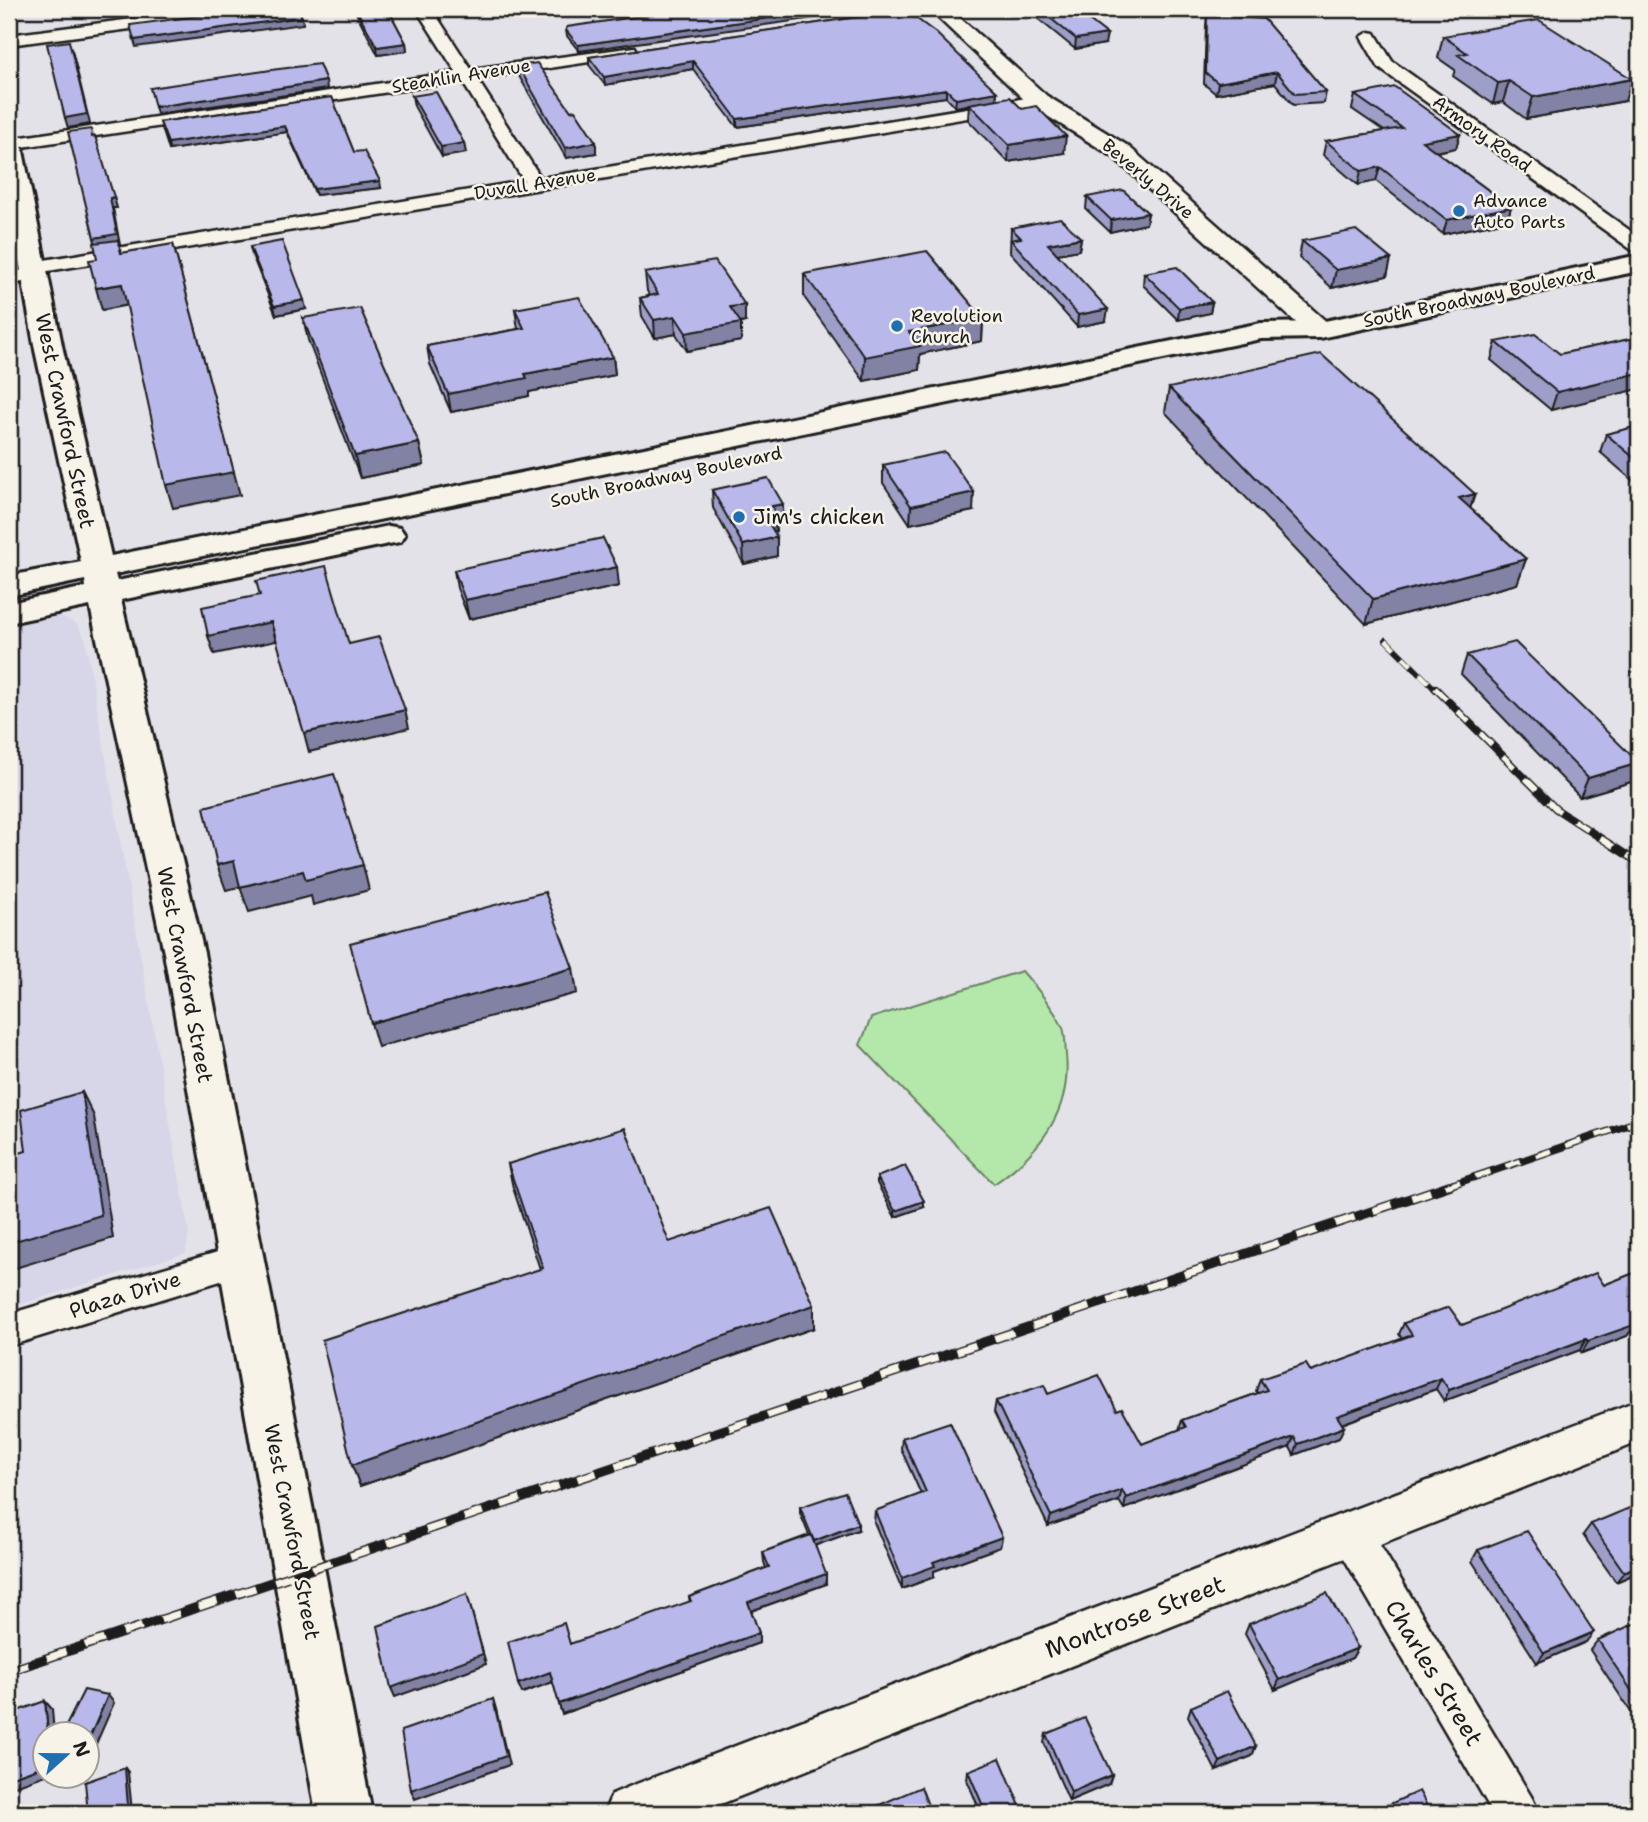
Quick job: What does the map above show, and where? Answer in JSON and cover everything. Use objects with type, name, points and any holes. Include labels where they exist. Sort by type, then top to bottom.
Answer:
[{"type":"main road","name":"West Crawford Street","points":[[9,143],[25,274],[184,953],[344,1813]]},
{"type":"main road","name":"South Broadway Boulevard","points":[[9,613],[99,581],[1261,331],[1320,330],[1639,263]]},
{"type":"main road","name":"South Broadway Boulevard","points":[[9,586],[99,581]]},
{"type":"street","points":[[9,40],[244,9]]},
{"type":"street","points":[[424,9],[536,184]]},
{"type":"street","points":[[845,19],[913,9]]},
{"type":"street","name":"Beverly Drive","points":[[939,9],[1038,101],[1120,151],[1320,330]]},
{"type":"street","name":"Armory Road","points":[[1369,37],[1385,64],[1639,246]]},
{"type":"street","name":"Steahlin Avenue","points":[[9,143],[641,49]]},
{"type":"street","name":"Duvall Avenue","points":[[25,274],[536,184],[1038,101]]},
{"type":"street","name":"Plaza Drive","points":[[9,1330],[241,1261]]},
{"type":"street","name":"Montrose Street","points":[[631,1813],[1639,1421]]},
{"type":"street","name":"Charles Street","points":[[1351,1533],[1517,1813]]},
{"type":"shaded area","points":[[53,613],[77,624],[85,638],[189,1232],[186,1253],[9,1308],[9,622]]},
{"type":"green space","points":[[1022,971],[1050,1006],[1063,1028],[1066,1076],[1064,1095],[1058,1113],[1038,1145],[994,1184],[860,1045],[871,1018]]},
{"type":"building","points":[[298,9],[302,17],[134,40],[130,25],[243,10]]},
{"type":"building","points":[[356,9],[388,9],[406,43],[377,47]]},
{"type":"building","points":[[689,9],[831,9],[578,45],[566,30],[567,27]]},
{"type":"building","points":[[1039,9],[1075,9],[1107,34],[1076,39]]},
{"type":"building","points":[[905,10],[936,33],[997,92],[956,99],[946,89],[737,119],[693,61],[604,77],[589,57]]},
{"type":"building","points":[[1207,15],[1264,19],[1326,92],[1295,94],[1277,72],[1218,83],[1206,73]]},
{"type":"building","points":[[1539,20],[1632,79],[1533,97],[1509,81],[1498,83],[1458,55],[1467,53],[1443,36]]},
{"type":"building","points":[[69,41],[87,114],[65,118],[47,44]]},
{"type":"building","points":[[537,63],[571,111],[575,110],[596,142],[565,148],[518,66]]},
{"type":"building","points":[[319,64],[326,81],[155,107],[150,88],[271,70]]},
{"type":"building","points":[[1395,87],[1460,134],[1422,141],[1511,207],[1447,220],[1380,167],[1361,171],[1326,141],[1402,128],[1355,95]]},
{"type":"building","points":[[436,92],[464,143],[441,147],[412,96]]},
{"type":"building","points":[[332,97],[354,152],[364,151],[380,181],[314,189],[285,126],[168,143],[160,122]]},
{"type":"building","points":[[1010,97],[1022,109],[1036,106],[1066,136],[1009,145],[969,104]]},
{"type":"building","points":[[91,129],[114,197],[110,198],[117,234],[94,238],[68,132]]},
{"type":"building","points":[[1123,190],[1148,213],[1111,220],[1087,197]]},
{"type":"building","points":[[1060,218],[1081,238],[1048,244],[1108,309],[1078,315],[1011,240],[1021,238],[1011,228]]},
{"type":"building","points":[[1356,230],[1391,259],[1336,270],[1302,241]]},
{"type":"building","points":[[118,240],[121,253],[173,244],[234,472],[166,485],[122,284],[96,288],[89,260],[97,259],[94,243]]},
{"type":"building","points":[[282,241],[304,300],[274,306],[250,247]]},
{"type":"building","name":"Revolution Church","points":[[927,251],[983,318],[909,332],[920,346],[865,357],[804,274]]},
{"type":"building","points":[[715,261],[745,305],[730,307],[741,323],[686,333],[675,316],[654,320],[640,298],[658,294],[645,273]]},
{"type":"building","points":[[1177,267],[1212,302],[1179,308],[1144,273]]},
{"type":"building","points":[[579,297],[613,357],[525,374],[527,378],[448,394],[427,346],[524,328],[515,309]]},
{"type":"building","points":[[360,308],[419,443],[355,456],[303,318]]},
{"type":"building","points":[[1535,334],[1560,354],[1639,337],[1639,373],[1557,392],[1496,342]]},
{"type":"building","points":[[1321,354],[1475,494],[1459,498],[1526,559],[1373,599],[1169,388]]},
{"type":"building","points":[[1639,426],[1639,462],[1606,434]]},
{"type":"building","points":[[945,452],[974,492],[911,506],[883,465]]},
{"type":"building","points":[[768,478],[783,504],[772,506],[775,512],[764,515],[777,537],[743,545],[712,490]]},
{"type":"building","points":[[603,538],[617,567],[465,600],[454,570]]},
{"type":"building","points":[[326,566],[349,644],[379,637],[405,710],[304,733],[271,622],[208,636],[202,607],[260,595],[256,581]]},
{"type":"building","points":[[1515,642],[1639,763],[1588,778],[1467,655]]},
{"type":"building","points":[[334,774],[363,865],[306,880],[303,871],[240,887],[234,861],[217,865],[204,807]]},
{"type":"building","points":[[545,892],[573,968],[371,1023],[350,943]]},
{"type":"building","points":[[82,1092],[101,1215],[9,1243],[9,1156],[26,1151],[21,1110]]},
{"type":"building","points":[[625,1128],[669,1242],[771,1208],[814,1305],[352,1465],[322,1340],[543,1268],[508,1164]]},
{"type":"building","points":[[905,1166],[924,1201],[895,1211],[877,1177]]},
{"type":"building","points":[[1639,1271],[1639,1319],[1632,1322],[1634,1325],[1588,1341],[1586,1339],[1449,1390],[1441,1378],[1337,1416],[1344,1427],[1298,1444],[1294,1437],[1126,1498],[1122,1490],[1051,1516],[996,1401],[1044,1385],[1048,1394],[1099,1375],[1117,1410],[1122,1408],[1142,1444],[1186,1427],[1182,1420],[1267,1390],[1260,1379],[1306,1364],[1311,1372],[1412,1335],[1404,1323],[1449,1307],[1462,1325],[1596,1273],[1604,1285]]},
{"type":"building","points":[[950,1422],[1002,1537],[933,1562],[935,1566],[902,1578],[875,1511],[926,1492],[902,1438]]},
{"type":"building","points":[[845,1492],[858,1524],[814,1541],[800,1507]]},
{"type":"building","points":[[1639,1504],[1639,1565],[1624,1572],[1591,1524]]},
{"type":"building","points":[[1527,1531],[1594,1632],[1544,1653],[1478,1550]]},
{"type":"building","points":[[811,1535],[826,1574],[748,1602],[759,1633],[559,1704],[550,1672],[518,1684],[508,1642],[564,1623],[570,1644],[691,1601],[689,1597],[769,1567],[763,1552]]},
{"type":"building","points":[[1327,1593],[1358,1648],[1279,1680],[1249,1624]]},
{"type":"building","points":[[467,1594],[483,1654],[391,1688],[378,1626]]},
{"type":"building","points":[[1639,1623],[1639,1702],[1598,1640]]},
{"type":"building","points":[[84,1690],[108,1695],[97,1720],[69,1720]]},
{"type":"building","points":[[1227,1691],[1256,1746],[1220,1762],[1191,1707]]},
{"type":"building","points":[[493,1699],[506,1756],[411,1790],[401,1731]]},
{"type":"building","points":[[45,1701],[47,1720],[32,1720],[32,1770],[9,1778],[9,1714]]},
{"type":"building","points":[[1085,1718],[1112,1775],[1071,1792],[1046,1734]]},
{"type":"building","points":[[1000,1758],[1023,1813],[986,1813],[968,1771]]},
{"type":"building","points":[[125,1768],[128,1807],[109,1813],[88,1813],[86,1790],[102,1790],[102,1776]]},
{"type":"building","points":[[921,1787],[931,1813],[874,1813],[872,1808]]},
{"type":"building","points":[[1419,1791],[1431,1813],[1370,1813]]},
{"type":"railway","points":[[1386,640],[1436,690]]},
{"type":"railway","points":[[1435,688],[1556,809],[1639,863]]},
{"type":"railway","points":[[1445,1187],[1639,1121]]},
{"type":"railway","points":[[9,1671],[1450,1185]]},
{"type":"place","name":"Advance Auto Parts","points":[[1459,211]]},
{"type":"place","name":"Revolution Church","points":[[897,326]]},
{"type":"place","name":"Jim's chicken","points":[[739,517]]}]
